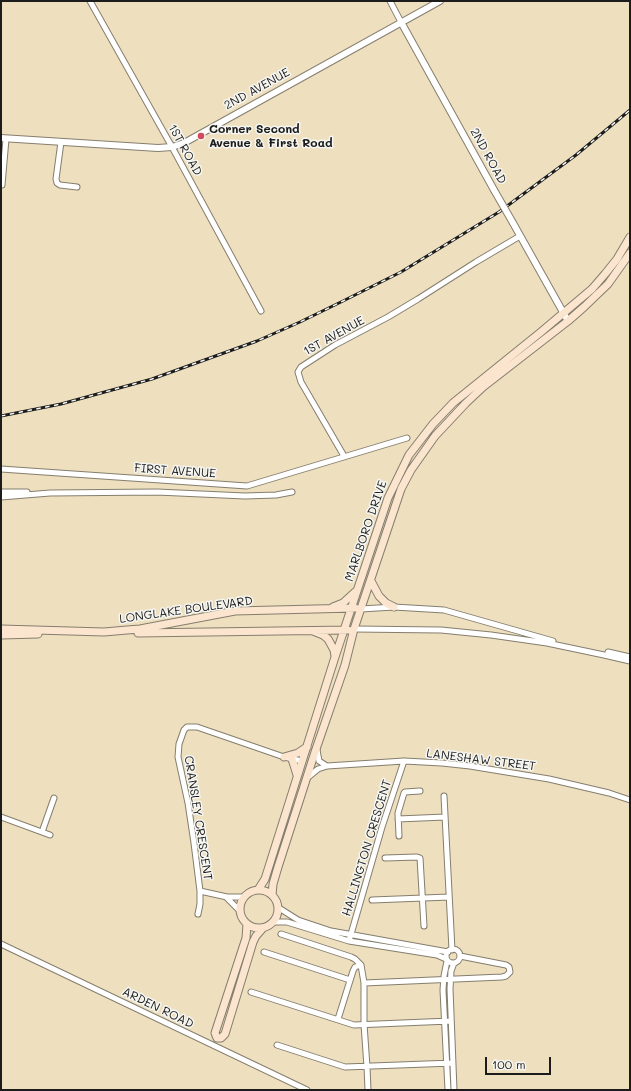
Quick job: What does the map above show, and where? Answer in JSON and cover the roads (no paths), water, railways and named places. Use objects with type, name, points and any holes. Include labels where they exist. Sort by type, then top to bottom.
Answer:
[{"type":"main road","name":"MARLBORO DRIVE","points":[[258,890],[265,879],[335,657],[388,498],[409,455],[422,437],[453,403],[581,299],[617,259],[630,237]]},
{"type":"main road","name":"MARLBORO DRIVE","points":[[272,895],[273,884],[278,867],[345,665],[354,629],[402,489],[411,470],[424,451],[450,419],[473,396],[568,321],[608,284],[630,253]]},
{"type":"main road","points":[[371,581],[383,600],[394,607]]},
{"type":"main road","points":[[327,609],[343,603],[357,590]]},
{"type":"main road","name":"LONGLAKE BOULEVARD","points":[[1,635],[140,631],[235,611],[361,609]]},
{"type":"main road","name":"LONGLAKE BOULEVARD","points":[[1,629],[104,632],[354,629]]},
{"type":"main road","points":[[306,630],[317,632],[328,639],[334,650],[335,657]]},
{"type":"main road","points":[[284,756],[298,753],[307,747]]},
{"type":"main road","points":[[302,761],[310,758],[316,750]]},
{"type":"main road","points":[[292,759],[297,777]]},
{"type":"main road","points":[[258,890],[265,891],[277,900],[279,908],[278,915],[274,922],[268,927],[254,928],[247,924],[242,918],[240,911],[241,904],[245,897],[251,892],[258,890]]},
{"type":"main road","points":[[247,924],[246,938],[215,1033],[217,1038],[222,1038],[225,1034],[253,942],[263,928]]},
{"type":"street","name":"1ST ROAD","points":[[90,1],[172,147],[261,311]]},
{"type":"street","name":"2ND ROAD","points":[[390,1],[568,321]]},
{"type":"street","name":"2ND AVENUE","points":[[3,138],[158,148],[172,147],[184,143],[440,1]]},
{"type":"street","points":[[2,185],[3,138]]},
{"type":"street","points":[[61,142],[56,179],[57,183],[60,185],[77,186]]},
{"type":"street","name":"1ST AVENUE","points":[[344,456],[301,382],[298,372],[301,367],[335,345],[412,303],[520,236]]},
{"type":"street","points":[[344,456],[407,438]]},
{"type":"street","name":"FIRST AVENUE","points":[[1,469],[247,486],[344,456]]},
{"type":"street","points":[[1,492],[157,492],[245,496],[276,495],[292,492]]},
{"type":"street","points":[[1,497],[50,493]]},
{"type":"street","points":[[361,609],[394,607],[444,610],[562,645],[604,654],[630,662]]},
{"type":"street","points":[[354,629],[441,630],[562,645],[630,657]]},
{"type":"street","name":"CRANSLEY CRESCENT","points":[[198,914],[200,891],[190,812],[178,757],[179,744],[184,730],[187,727],[197,727],[302,761]]},
{"type":"street","points":[[316,750],[319,761],[326,766]]},
{"type":"street","name":"LANESHAW STREET","points":[[308,778],[318,769],[326,766],[404,761],[470,766],[505,771],[549,779],[608,793],[630,800]]},
{"type":"street","name":"HALLINGTON CRESCENT","points":[[349,941],[382,827],[404,761]]},
{"type":"street","points":[[399,836],[398,810],[404,794],[405,792],[420,791]]},
{"type":"street","points":[[444,796],[450,951],[443,979],[448,1090]]},
{"type":"street","points":[[42,832],[54,798]]},
{"type":"street","points":[[1,817],[50,835]]},
{"type":"street","points":[[398,818],[445,817]]},
{"type":"street","points":[[385,858],[420,858],[424,926]]},
{"type":"street","points":[[200,891],[226,897],[245,897]]},
{"type":"street","points":[[226,897],[240,911]]},
{"type":"street","points":[[372,900],[449,897]]},
{"type":"street","points":[[279,908],[298,920],[331,931],[458,952],[460,956],[506,965],[510,972],[506,976],[502,977],[364,982]]},
{"type":"street","points":[[274,922],[287,922],[349,941],[437,955],[454,963]]},
{"type":"street","points":[[281,934],[351,957],[360,965],[364,982],[364,1024],[368,1090]]},
{"type":"street","name":"ARDEN ROAD","points":[[1,944],[307,1090]]},
{"type":"street","points":[[264,952],[350,980]]},
{"type":"street","points":[[454,1090],[450,1021],[450,979],[454,963],[458,961],[460,956]]},
{"type":"street","points":[[338,1019],[355,967],[360,965]]},
{"type":"street","points":[[251,992],[354,1025],[450,1021]]},
{"type":"street","points":[[277,1045],[341,1066],[354,1068],[453,1064]]},
{"type":"railway","points":[[1,416],[61,404],[152,379],[257,341],[300,322],[401,272],[499,212],[576,155],[630,110]]},
{"type":"place","name":"Corner Second Avenue & First Road","points":[[201,136]]}]
